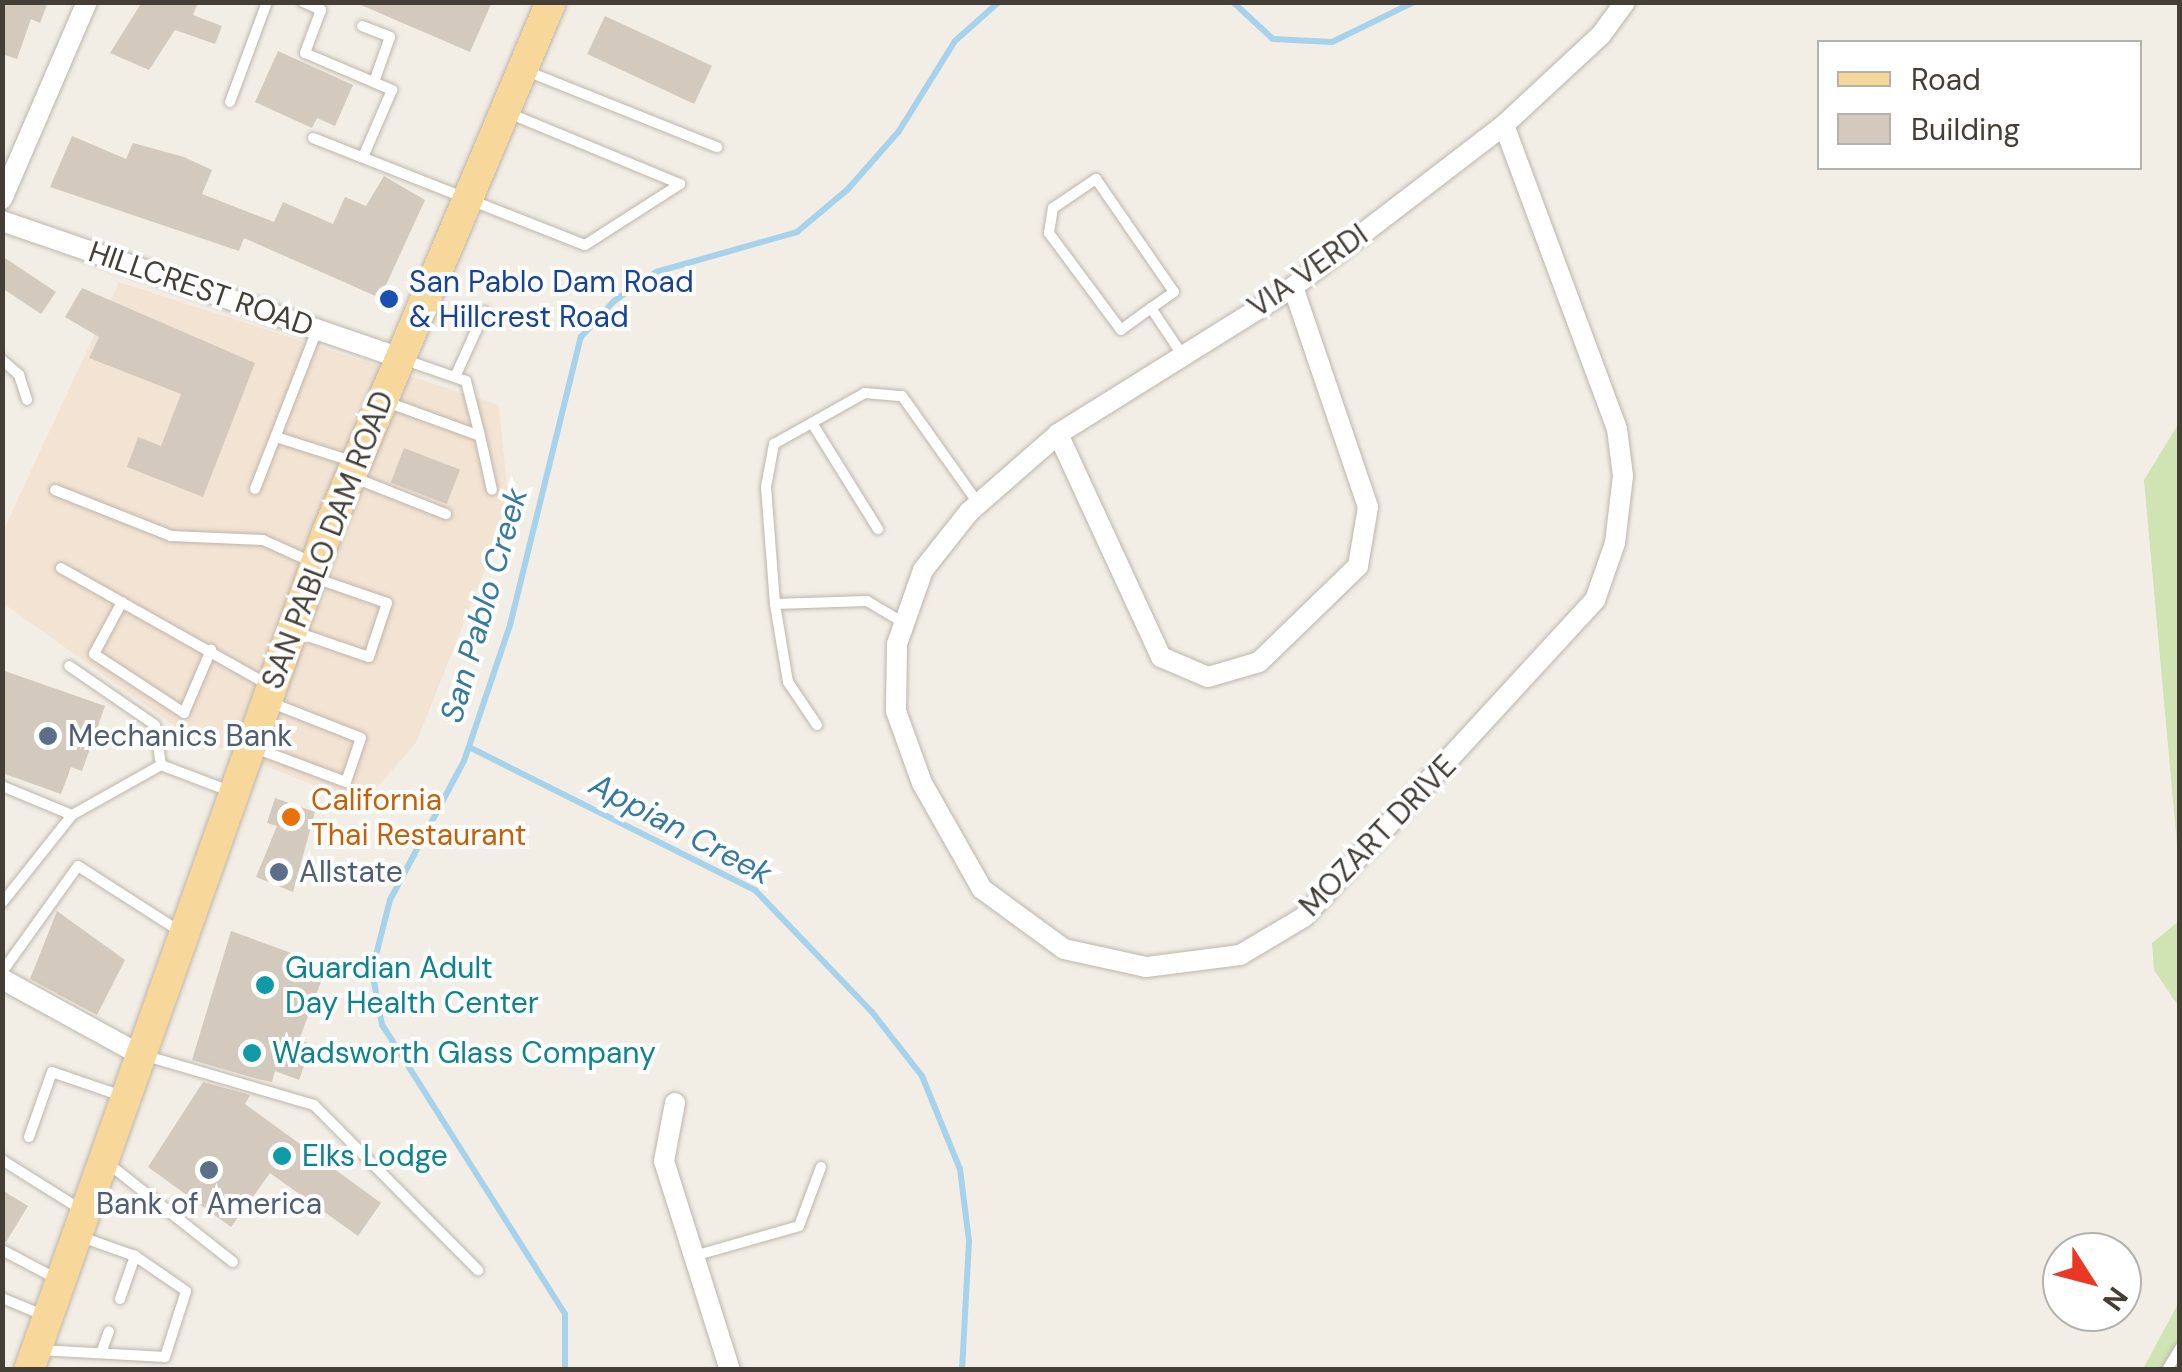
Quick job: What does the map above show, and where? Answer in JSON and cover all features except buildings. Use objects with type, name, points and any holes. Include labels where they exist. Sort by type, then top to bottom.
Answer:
[{"type":"main road","name":"SAN PABLO DAM ROAD","points":[[32,1360],[56,1278],[290,630],[352,468],[551,2]]},
{"type":"street","points":[[2,199],[87,2]]},
{"type":"street","name":"VIA VERDI","points":[[974,508],[1058,434],[1293,287],[1504,125],[1602,35],[1625,2]]},
{"type":"street","name":"MOZART DRIVE","points":[[974,508],[923,570],[904,623],[896,711],[922,783],[982,889],[1064,949],[1146,967],[1240,955],[1304,917],[1553,651],[1595,600],[1615,543],[1623,476],[1618,429],[1504,125]]},
{"type":"street","name":"HILLCREST ROAD","points":[[2,221],[400,358]]},
{"type":"street","points":[[1058,434],[1161,657],[1208,678],[1259,662],[1358,566],[1368,507],[1293,287]]},
{"type":"street","points":[[2,975],[137,1054]]},
{"type":"street","points":[[675,1103],[664,1161],[730,1370]]},
{"type":"lane","points":[[230,102],[267,2]]},
{"type":"lane","points":[[304,2],[320,10],[305,53],[392,90],[364,158]]},
{"type":"lane","points":[[362,26],[390,37],[374,82]]},
{"type":"lane","points":[[523,69],[716,147]]},
{"type":"lane","points":[[313,138],[585,245],[680,184],[505,112]]},
{"type":"lane","points":[[1096,179],[1174,292],[1151,308],[1121,330],[1048,233],[1053,208],[1096,179]]},
{"type":"lane","points":[[1151,308],[1182,356]]},
{"type":"lane","points":[[456,377],[485,311]]},
{"type":"lane","points":[[255,489],[318,329]]},
{"type":"lane","points":[[400,358],[466,382],[492,490]]},
{"type":"lane","points":[[2,360],[19,375],[27,400]]},
{"type":"lane","points":[[817,725],[788,682],[775,604],[766,487],[774,444],[865,394],[902,396],[974,508]]},
{"type":"lane","points":[[382,400],[480,436]]},
{"type":"lane","points":[[812,423],[878,529]]},
{"type":"lane","points":[[276,436],[446,514]]},
{"type":"lane","points":[[55,490],[172,536],[263,540],[313,570],[387,604],[370,657],[290,630]]},
{"type":"lane","points":[[60,568],[212,650],[268,694],[360,738],[346,782],[250,746]]},
{"type":"lane","points":[[775,604],[868,600],[904,623]]},
{"type":"lane","points":[[122,602],[94,654],[184,713],[212,650]]},
{"type":"lane","points":[[69,666],[155,724],[161,764]]},
{"type":"lane","points":[[161,764],[233,792]]},
{"type":"lane","points":[[2,903],[72,814],[161,764]]},
{"type":"lane","points":[[2,786],[72,814]]},
{"type":"lane","points":[[2,975],[78,866],[181,932]]},
{"type":"lane","points":[[137,1054],[314,1105],[478,1270]]},
{"type":"lane","points":[[30,1137],[52,1072],[123,1096]]},
{"type":"lane","points":[[100,1158],[234,1262]]},
{"type":"lane","points":[[2,1160],[77,1221],[186,1291],[165,1356],[101,1353],[32,1360]]},
{"type":"lane","points":[[693,1256],[799,1226],[821,1167]]},
{"type":"lane","points":[[2,1250],[56,1278]]},
{"type":"lane","points":[[120,1300],[136,1256]]},
{"type":"lane","points":[[2,1298],[44,1316]]},
{"type":"lane","points":[[101,1353],[109,1330]]},
{"type":"lane","points":[[2167,1370],[2180,1348]]},
{"type":"shaded area","points":[[119,282],[499,405],[509,509],[416,743],[362,804],[189,736],[3,603],[3,531]]},
{"type":"green space","points":[[2179,423],[2179,867],[2144,480]]},
{"type":"green space","points":[[2179,921],[2179,1007],[2154,970],[2152,943]]},
{"type":"green space","points":[[2179,1302],[2179,1369],[2143,1369]]},
{"type":"waterway","name":"San Pablo Creek","points":[[565,1370],[565,1314],[382,1025],[372,971],[390,900],[464,761],[510,625],[581,337],[614,301],[656,272],[797,232],[848,189],[899,131],[955,41],[999,2]]},
{"type":"waterway","name":"San Pablo Creek","points":[[1233,2],[1273,39],[1332,42],[1414,2]]},
{"type":"waterway","name":"Appian Creek","points":[[469,747],[755,890],[872,1012],[922,1076],[960,1169],[969,1241],[962,1370]]},
{"type":"place","name":"San Pablo Dam Road & Hillcrest Road","points":[[389,299]]},
{"type":"place","name":"Mechanics Bank","points":[[48,736]]},
{"type":"place","name":"California Thai Restaurant","points":[[291,817]]},
{"type":"place","name":"Allstate","points":[[279,872]]},
{"type":"place","name":"Guardian Adult Day Health Center","points":[[265,985]]},
{"type":"place","name":"Wadsworth Glass Company","points":[[252,1053]]},
{"type":"place","name":"Elks Lodge","points":[[282,1156]]},
{"type":"place","name":"Bank of America","points":[[209,1170]]}]
